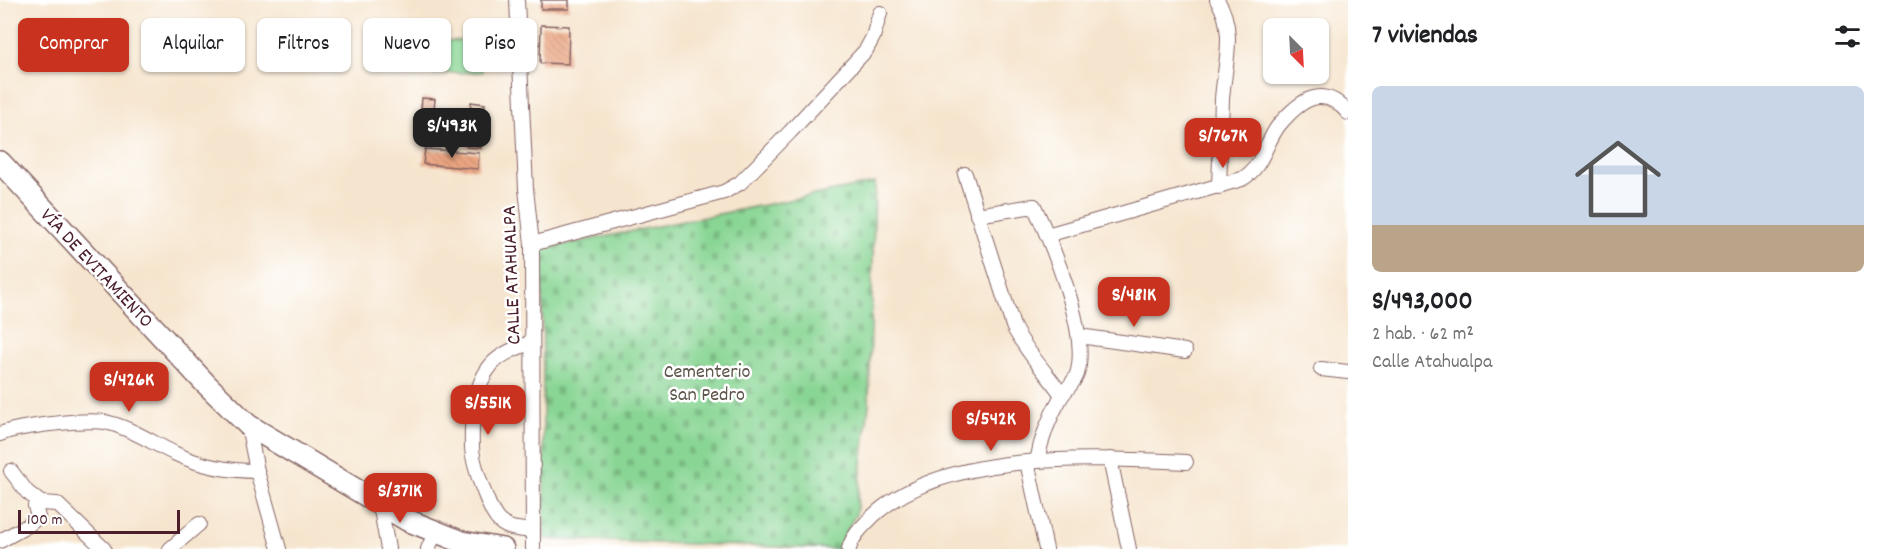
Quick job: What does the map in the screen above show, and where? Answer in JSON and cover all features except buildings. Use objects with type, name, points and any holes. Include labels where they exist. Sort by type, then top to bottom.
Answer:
[{"type":"main road","name":"VÍA DE EVITAMIENTO","points":[[0,162],[205,383],[249,425],[407,520],[431,541],[462,542],[503,549]]},
{"type":"street","name":"CALLE ATAHUALPA","points":[[517,0],[526,189],[532,244],[533,549]]},
{"type":"street","points":[[1217,0],[1226,26],[1228,53],[1222,96],[1219,187]]},
{"type":"street","points":[[532,244],[724,192],[740,183],[866,50],[873,38],[880,13]]},
{"type":"street","points":[[1047,235],[1219,187],[1251,173],[1278,126],[1309,99],[1320,95],[1330,98],[1340,103],[1348,113]]},
{"type":"street","points":[[964,174],[1013,326],[1023,347],[1045,370],[1062,395]]},
{"type":"street","points":[[977,215],[1034,206],[1068,292],[1078,336],[1080,359],[1077,375],[1062,395],[1032,462],[1046,549]]},
{"type":"street","points":[[1078,336],[1185,351]]},
{"type":"street","points":[[532,342],[511,351],[492,364],[480,385],[473,420],[472,450],[489,506],[498,521],[508,528],[533,531]]},
{"type":"street","points":[[1322,369],[1348,372]]},
{"type":"street","points":[[0,434],[18,428],[77,422],[108,423],[129,430],[179,456],[223,469],[256,471]]},
{"type":"street","points":[[249,425],[256,471],[279,549]]},
{"type":"street","points":[[1110,459],[1129,549]]},
{"type":"street","points":[[849,549],[854,536],[885,505],[921,484],[958,474],[1032,462],[1110,459],[1186,462]]},
{"type":"street","points":[[11,471],[27,492],[41,503]]},
{"type":"street","points":[[0,541],[38,517],[35,506],[41,503],[57,504],[104,549]]},
{"type":"street","points":[[380,504],[388,549]]},
{"type":"street","points":[[170,549],[199,524]]},
{"type":"green space","points":[[463,40],[463,72],[482,72],[433,74],[433,72],[451,72],[451,41]]},
{"type":"green space","name":"Cementerio San Pedro","points":[[875,183],[869,404],[856,514],[837,549],[544,539],[542,249]]}]
